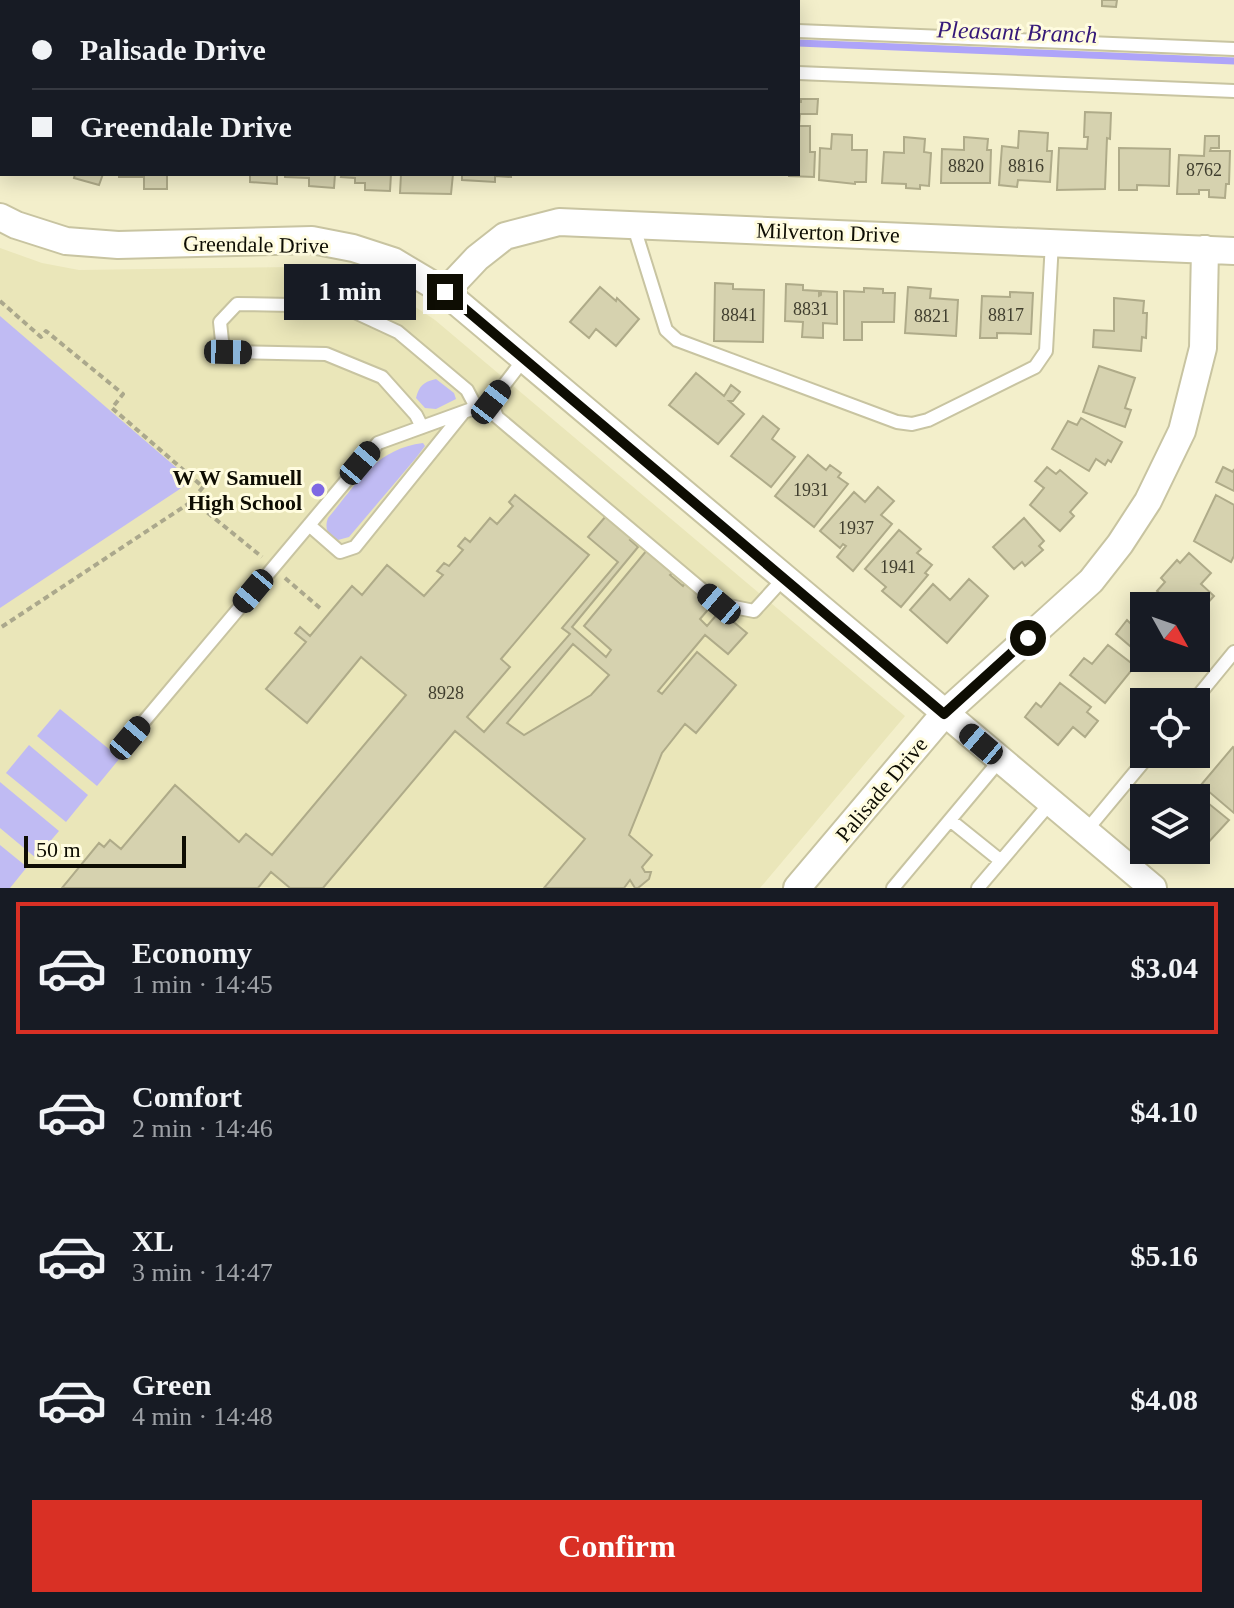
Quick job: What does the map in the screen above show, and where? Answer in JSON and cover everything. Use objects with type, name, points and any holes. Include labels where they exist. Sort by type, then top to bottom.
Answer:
[{"type":"street","name":"Greendale Drive","points":[[0,217],[66,241],[118,245],[312,240],[353,248],[393,261],[445,292],[1153,888]]},
{"type":"street","name":"Milverton Drive","points":[[445,292],[477,258],[505,236],[559,222],[1234,251]]},
{"type":"street","name":"Palisade Drive","points":[[797,888],[944,714],[1091,581],[1148,501],[1182,431],[1203,348],[1205,249]]},
{"type":"lane","points":[[800,31],[1234,49]]},
{"type":"lane","points":[[800,73],[1234,91]]},
{"type":"lane","points":[[633,224],[666,330],[677,340],[897,422],[912,424],[928,420],[1035,367],[1046,351],[1052,242]]},
{"type":"lane","points":[[309,525],[340,552],[355,547],[470,409],[467,390],[398,332],[342,306],[237,304],[220,322],[222,341],[228,352],[326,354],[382,377],[416,415],[422,427]]},
{"type":"lane","points":[[130,738],[378,443],[491,402],[524,359]]},
{"type":"lane","points":[[491,402],[497,417],[719,604],[754,611],[785,577]]},
{"type":"lane","points":[[1204,688],[1234,652]]},
{"type":"lane","points":[[893,888],[1000,760]]},
{"type":"lane","points":[[1086,831],[1138,768]]},
{"type":"lane","points":[[978,888],[1051,802]]},
{"type":"lane","points":[[950,820],[1001,861]]},
{"type":"path","points":[[0,301],[41,337],[46,331],[123,394],[112,408],[203,487],[191,502],[0,628]]},
{"type":"path","points":[[283,577],[320,608]]},
{"type":"shaded area","name":"W W Samuell High School","points":[[0,248],[42,263],[79,270],[292,267],[355,278],[399,296],[435,320],[905,716],[760,888],[0,888]]},
{"type":"shaded area","points":[[0,316],[192,481],[0,608]]},
{"type":"shaded area","points":[[436,379],[454,393],[456,399],[436,409],[425,408],[416,398],[417,394],[422,385]]},
{"type":"shaded area","points":[[423,443],[425,446],[416,458],[349,537],[338,540],[329,534],[328,518],[368,470],[392,452]]},
{"type":"shaded area","points":[[60,709],[120,758],[97,786],[37,736]]},
{"type":"shaded area","points":[[29,745],[88,795],[66,822],[6,773]]},
{"type":"shaded area","points":[[0,782],[59,831],[36,858],[0,828]]},
{"type":"shaded area","points":[[0,845],[27,867],[10,888],[0,888]]},
{"type":"building","points":[[1102,0],[1117,0],[1116,7],[1102,6]]},
{"type":"building","points":[[801,99],[818,99],[817,114],[800,114]]},
{"type":"building","points":[[1085,112],[1111,113],[1105,189],[1057,190],[1059,148],[1087,149]]},
{"type":"building","points":[[800,126],[810,126],[810,152],[815,152],[814,177],[789,176],[800,176]]},
{"type":"building","points":[[1019,131],[1048,133],[1047,151],[1052,151],[1050,182],[1018,180],[1017,187],[999,185],[1002,146],[1018,148]]},
{"type":"building","points":[[832,134],[852,135],[852,150],[867,150],[866,182],[855,184],[819,180],[820,148],[831,149]]},
{"type":"building","points":[[1205,136],[1219,136],[1219,148],[1211,148],[1210,151],[1230,151],[1229,184],[1226,184],[1225,198],[1209,197],[1209,190],[1199,190],[1199,194],[1177,194],[1179,155],[1204,156]]},
{"type":"building","points":[[904,137],[925,139],[924,152],[931,153],[929,186],[920,185],[920,189],[906,188],[906,184],[882,183],[884,152],[904,153]]},
{"type":"building","points":[[964,137],[988,139],[987,150],[991,150],[990,183],[941,183],[942,149],[964,150]]},
{"type":"building","points":[[1119,148],[1170,149],[1169,186],[1137,185],[1137,190],[1119,190]]},
{"type":"building","points":[[74,176],[102,176],[99,185]]},
{"type":"building","points":[[167,176],[167,189],[144,189],[144,177],[119,177]]},
{"type":"building","points":[[250,176],[277,176],[277,184],[250,182]]},
{"type":"building","points":[[335,176],[334,188],[309,186],[309,178],[285,177]]},
{"type":"building","points":[[391,176],[390,191],[365,190],[365,183],[355,183],[355,178],[341,177]]},
{"type":"building","points":[[401,176],[453,176],[451,194],[400,193]]},
{"type":"building","points":[[462,176],[495,176],[495,182],[462,180]]},
{"type":"building","points":[[715,283],[733,284],[733,289],[764,290],[763,342],[714,341]]},
{"type":"building","points":[[786,284],[803,285],[803,290],[819,291],[819,296],[821,291],[837,292],[837,324],[823,323],[823,338],[802,337],[803,322],[785,321]]},
{"type":"building","points":[[600,287],[639,319],[616,346],[596,329],[589,338],[570,322]]},
{"type":"building","points":[[908,287],[931,289],[930,298],[958,300],[956,336],[905,333]]},
{"type":"building","points":[[864,288],[895,293],[894,322],[862,322],[862,340],[844,340],[844,291],[864,292]]},
{"type":"building","points":[[1010,292],[1033,293],[1031,334],[997,333],[997,338],[980,338],[982,296],[1010,297]]},
{"type":"building","points":[[1114,298],[1144,301],[1146,338],[1142,337],[1141,351],[1093,347],[1094,330],[1114,331]]},
{"type":"building","points":[[1099,366],[1135,378],[1125,408],[1131,410],[1125,427],[1083,412]]},
{"type":"building","points":[[696,373],[724,396],[731,385],[740,392],[733,401],[729,401],[744,414],[718,444],[669,405]]},
{"type":"building","points":[[763,416],[779,429],[772,439],[795,457],[771,487],[731,456]]},
{"type":"building","points":[[1081,418],[1122,442],[1111,462],[1108,460],[1105,465],[1096,459],[1089,471],[1052,449],[1068,421],[1077,425]]},
{"type":"building","points":[[808,455],[826,470],[830,465],[841,473],[838,477],[848,484],[814,527],[775,496]]},
{"type":"building","points":[[1047,467],[1056,474],[1060,470],[1087,493],[1070,512],[1074,516],[1060,531],[1030,505],[1044,488],[1035,481]]},
{"type":"building","points":[[1223,467],[1233,472],[1234,469],[1234,491],[1216,482]]},
{"type":"building","points":[[878,487],[894,501],[881,515],[892,524],[853,571],[837,557],[846,546],[843,544],[840,548],[820,531],[854,492],[865,502]]},
{"type":"building","points":[[515,495],[589,555],[501,659],[510,667],[467,717],[484,732],[570,634],[562,628],[618,562],[588,537],[606,516],[638,547],[572,627],[606,657],[611,650],[584,626],[647,550],[673,572],[670,575],[683,586],[686,582],[712,605],[700,619],[707,626],[720,611],[747,633],[728,654],[705,635],[658,691],[662,694],[697,652],[736,685],[696,733],[685,724],[662,753],[629,835],[652,855],[642,867],[645,872],[651,872],[649,879],[638,888],[630,880],[624,888],[544,888],[585,839],[455,731],[323,888],[290,888],[271,872],[258,888],[62,888],[99,843],[104,847],[110,840],[121,849],[175,785],[239,842],[246,834],[272,855],[406,695],[361,657],[307,723],[266,689],[306,642],[295,633],[300,627],[310,636],[352,586],[362,595],[387,565],[424,596],[443,575],[437,571],[444,563],[449,566],[463,550],[458,546],[465,538],[470,542],[490,518],[497,524],[513,506],[509,502]],"holes":[[[573,644],[609,675],[591,695],[524,735],[507,723]]]},
{"type":"building","points":[[1216,495],[1234,505],[1234,556],[1231,562],[1194,541]]},
{"type":"building","points":[[1024,518],[1044,541],[1039,546],[1043,550],[1025,566],[1022,562],[1014,569],[993,547]]},
{"type":"building","points":[[899,530],[921,549],[917,553],[932,565],[925,573],[928,575],[901,607],[882,591],[886,587],[865,569]]},
{"type":"building","points":[[1189,553],[1211,573],[1201,584],[1210,592],[1157,591],[1165,582],[1161,578],[1177,560],[1180,563]]},
{"type":"building","points":[[969,579],[988,596],[947,643],[910,610],[933,584],[950,600]]},
{"type":"building","points":[[1127,620],[1130,623],[1130,646],[1116,634]]},
{"type":"building","points":[[1108,645],[1130,662],[1130,672],[1105,703],[1070,675],[1084,658],[1092,664]]},
{"type":"building","points":[[1060,683],[1091,707],[1087,712],[1098,721],[1085,737],[1073,727],[1058,745],[1025,717],[1036,703],[1041,707]]},
{"type":"building","points":[[1233,747],[1234,813],[1210,793],[1210,784],[1202,784]]},
{"type":"building","points":[[1210,805],[1229,820],[1210,841]]},
{"type":"waterway","name":"Pleasant Branch","points":[[800,43],[1234,61]]},
{"type":"place","name":"W W Samuell High School","points":[[318,490]]},
{"type":"route","points":[[445,292],[944,714],[1028,638]]}]
